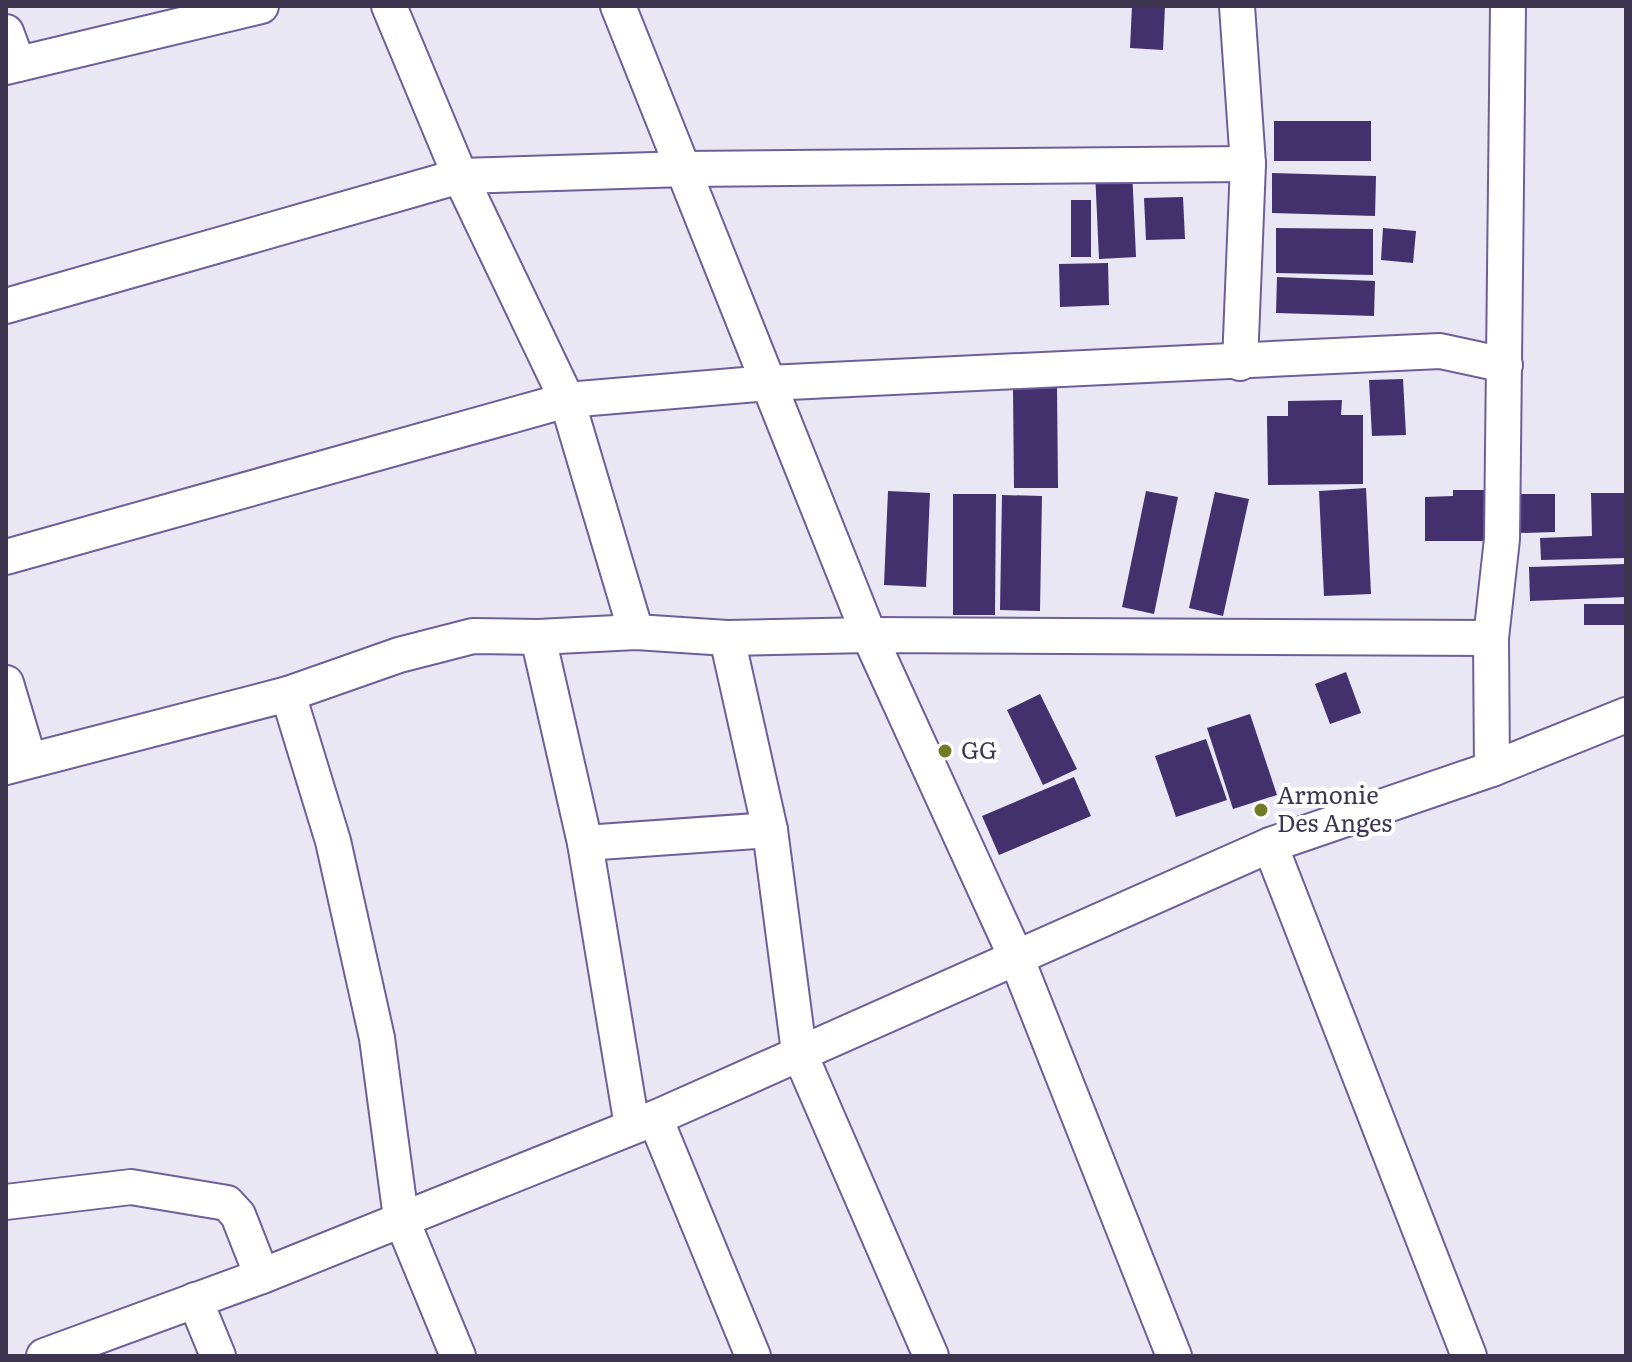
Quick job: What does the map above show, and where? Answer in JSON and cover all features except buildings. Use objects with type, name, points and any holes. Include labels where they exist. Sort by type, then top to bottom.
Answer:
[{"type":"street","points":[[6,32],[12,66],[261,6]]},
{"type":"street","points":[[389,6],[460,176],[567,400],[636,632]]},
{"type":"street","points":[[618,6],[686,169],[869,635],[1016,957],[1174,1356]]},
{"type":"street","points":[[1237,6],[1248,164],[1240,363]]},
{"type":"street","points":[[1492,769],[1491,638],[1502,539],[1508,6]]},
{"type":"street","points":[[6,306],[460,176],[686,169],[1248,164]]},
{"type":"street","points":[[6,557],[567,400],[768,383],[1240,363],[1440,351],[1505,365]]},
{"type":"street","points":[[6,683],[17,763],[288,694],[399,655],[473,636],[538,637],[636,632],[727,638],[869,635],[1491,638]]},
{"type":"street","points":[[538,637],[644,1122],[753,1356]]},
{"type":"street","points":[[727,638],[770,830],[799,1052],[931,1356]]},
{"type":"street","points":[[288,694],[333,841],[377,1038],[401,1218],[458,1356]]},
{"type":"street","points":[[44,1356],[262,1276],[644,1122],[1270,845],[1492,769],[1626,715]]},
{"type":"street","points":[[585,843],[770,830]]},
{"type":"street","points":[[1270,845],[1469,1356]]},
{"type":"street","points":[[6,1202],[131,1187],[227,1203],[238,1215],[262,1276]]},
{"type":"street","points":[[195,1300],[218,1356]]},
{"type":"place","name":"GG","points":[[945,751]]},
{"type":"place","name":"Armonie Des Anges","points":[[1261,810]]}]
